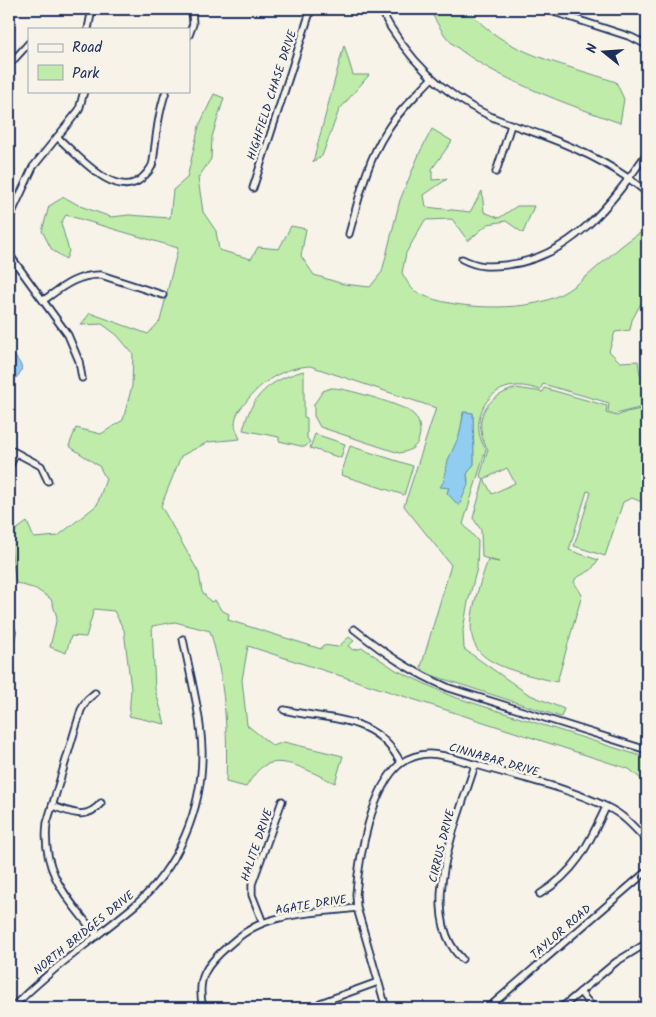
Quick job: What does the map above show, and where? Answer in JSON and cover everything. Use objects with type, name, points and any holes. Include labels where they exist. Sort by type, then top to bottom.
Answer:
[{"type":"street","points":[[88,28],[92,9]]},
{"type":"street","name":"HIGHFIELD CHASE DRIVE","points":[[253,188],[311,9]]},
{"type":"street","points":[[380,9],[400,44],[432,78],[467,104],[511,125],[562,143],[629,179],[647,193]]},
{"type":"street","points":[[545,9],[631,36],[647,45]]},
{"type":"street","points":[[190,32],[193,24],[192,11]]},
{"type":"street","points":[[9,65],[28,43]]},
{"type":"street","points":[[349,234],[366,173],[378,145],[396,117],[432,78]]},
{"type":"street","points":[[9,219],[33,167],[79,110],[84,92]]},
{"type":"street","points":[[57,137],[100,175],[112,182],[122,185],[139,180],[149,171],[153,164],[159,117],[166,92]]},
{"type":"street","points":[[496,172],[511,125]]},
{"type":"street","points":[[462,259],[483,267],[523,263],[544,256],[604,211],[647,153]]},
{"type":"street","points":[[9,254],[44,300],[73,343],[82,378]]},
{"type":"street","points":[[44,300],[74,279],[92,275],[101,275],[163,295]]},
{"type":"street","points":[[9,450],[41,466],[48,481]]},
{"type":"street","points":[[9,467],[16,453]]},
{"type":"street","points":[[9,623],[12,632],[9,648]]},
{"type":"street","points":[[354,628],[390,658],[418,675],[448,688],[647,750]]},
{"type":"street","name":"NORTH BRIDGES DRIVE","points":[[12,1008],[39,982],[136,905],[159,880],[179,849],[192,814],[200,780],[202,748],[183,639]]},
{"type":"street","points":[[95,693],[87,700],[81,710],[52,806],[45,838],[50,868],[60,887],[97,936]]},
{"type":"street","points":[[284,710],[352,722],[367,727],[388,743],[401,763]]},
{"type":"street","name":"CINNABAR DRIVE","points":[[386,1008],[357,908],[357,880],[376,798],[385,781],[401,763],[415,756],[428,754],[450,756],[512,775],[606,807],[625,818],[647,841]]},
{"type":"street","name":"CIRRUS DRIVE","points":[[462,959],[453,950],[448,939],[442,913],[441,888],[445,866],[475,765]]},
{"type":"street","name":"HALITE DRIVE","points":[[263,923],[252,895],[252,884],[282,801]]},
{"type":"street","points":[[52,806],[86,815],[95,811],[101,803]]},
{"type":"street","points":[[540,894],[570,872],[580,859],[606,807]]},
{"type":"street","name":"TAYLOR ROAD","points":[[488,1008],[647,871]]},
{"type":"street","name":"AGATE DRIVE","points":[[203,1008],[200,994],[201,982],[211,959],[240,935],[263,923],[285,917],[357,908]]},
{"type":"street","points":[[561,1008],[616,962],[647,943]]},
{"type":"street","points":[[320,1003],[378,982]]},
{"type":"street","points":[[580,992],[593,1008]]},
{"type":"green space","points":[[429,9],[468,9],[498,37],[516,47],[556,63],[616,82],[624,99],[620,123],[532,90],[489,68],[449,41]]},
{"type":"green space","points":[[344,45],[353,75],[369,75],[339,110],[322,156],[313,162]]},
{"type":"green space","points":[[214,94],[224,98],[212,137],[211,159],[198,178],[203,212],[216,231],[219,250],[251,259],[258,247],[279,249],[291,226],[306,229],[301,256],[314,275],[343,284],[370,287],[382,272],[400,200],[432,129],[452,141],[432,169],[432,180],[447,179],[424,195],[426,207],[470,212],[482,191],[484,212],[499,218],[517,206],[534,206],[523,233],[506,221],[488,224],[468,241],[452,219],[425,220],[406,253],[402,273],[413,290],[427,297],[460,305],[497,307],[530,304],[547,300],[571,288],[627,242],[647,229],[647,292],[632,320],[630,330],[615,332],[609,351],[620,362],[638,361],[640,374],[647,378],[647,406],[615,414],[608,412],[609,403],[543,384],[540,390],[514,386],[496,392],[489,398],[484,406],[479,423],[481,441],[486,449],[463,524],[478,541],[477,568],[463,630],[464,649],[528,694],[564,709],[561,717],[425,673],[421,667],[451,565],[404,506],[436,408],[310,366],[290,370],[273,377],[258,388],[241,408],[235,421],[240,439],[208,442],[181,456],[161,506],[199,573],[202,592],[211,602],[215,600],[221,610],[229,614],[228,620],[321,649],[323,645],[338,647],[349,637],[354,641],[348,646],[353,650],[363,648],[396,670],[451,696],[647,758],[647,794],[646,783],[629,769],[248,646],[242,680],[247,725],[273,746],[284,742],[343,756],[335,783],[304,768],[279,762],[263,766],[256,772],[246,787],[226,782],[226,744],[222,687],[210,631],[175,622],[152,626],[155,689],[165,724],[129,716],[131,689],[124,630],[114,611],[94,609],[86,637],[71,636],[66,653],[50,647],[57,617],[51,599],[36,589],[16,583],[9,535],[27,522],[34,538],[58,536],[97,505],[106,479],[99,466],[69,446],[76,428],[101,434],[123,420],[132,386],[133,354],[117,335],[102,324],[81,325],[90,313],[148,334],[160,321],[178,248],[66,215],[61,223],[69,251],[66,259],[52,250],[42,231],[49,206],[64,197],[80,206],[111,217],[129,215],[170,218],[173,190],[187,178],[199,126]],"holes":[[[463,412],[473,413],[474,464],[467,474],[468,480],[459,505],[447,493],[449,488],[445,487],[444,481],[449,459],[459,437]]]},
{"type":"green space","points":[[304,371],[304,417],[307,418],[307,438],[310,442],[305,447],[279,441],[279,437],[243,430],[251,407],[264,391],[281,379]]},
{"type":"green space","points":[[331,388],[347,390],[394,404],[409,411],[415,416],[420,426],[418,441],[406,452],[399,453],[320,427],[314,416],[314,404],[323,391]]},
{"type":"green space","points":[[516,388],[543,392],[544,388],[607,406],[606,413],[617,416],[626,412],[647,408],[647,493],[644,503],[632,498],[623,502],[605,556],[574,546],[591,492],[587,491],[569,550],[598,560],[591,570],[576,578],[574,582],[582,595],[557,682],[503,667],[486,658],[476,647],[472,633],[472,614],[478,590],[488,560],[499,562],[482,557],[481,530],[473,518],[484,479],[480,476],[488,449],[481,433],[482,415],[485,408],[502,394]],"holes":[[[507,468],[515,483],[492,494],[484,479]]]},
{"type":"green space","points":[[315,434],[345,444],[341,458],[310,448]]},
{"type":"green space","points":[[350,446],[413,466],[404,495],[341,475]]},
{"type":"water","points":[[9,348],[20,363],[21,370],[9,385]]},
{"type":"water","points":[[464,412],[473,413],[474,464],[467,474],[468,485],[459,506],[447,493],[449,488],[440,487],[444,481],[448,460],[459,436]]}]
